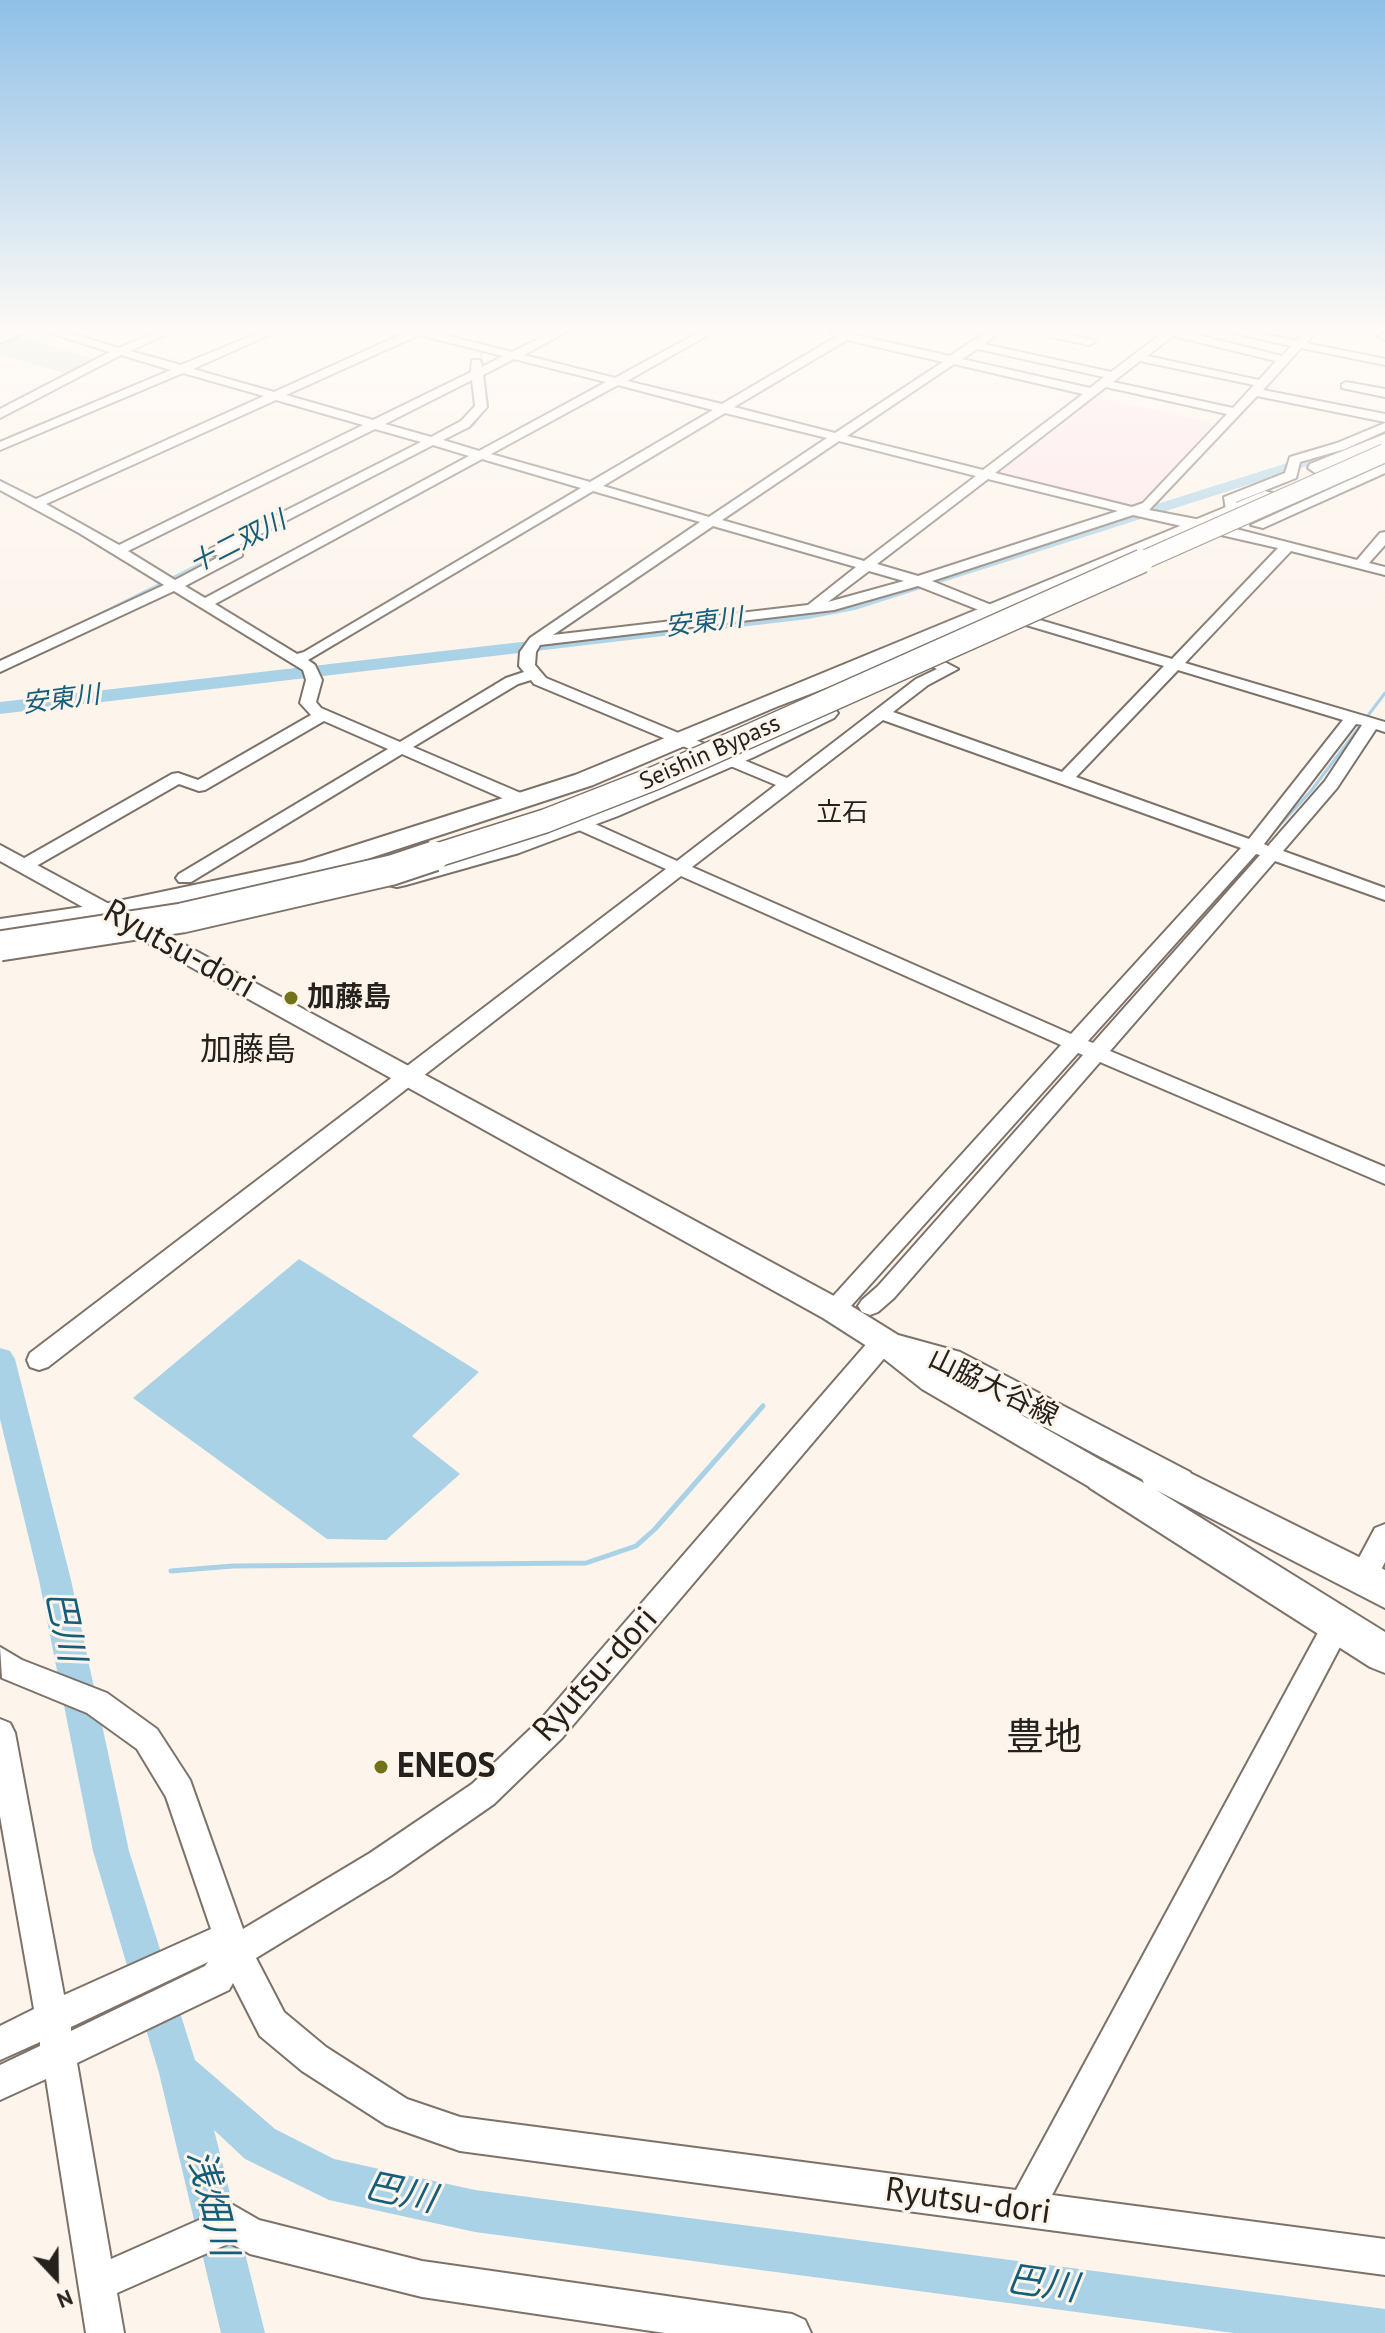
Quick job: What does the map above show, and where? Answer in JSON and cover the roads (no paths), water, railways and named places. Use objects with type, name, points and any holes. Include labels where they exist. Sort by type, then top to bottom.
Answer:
[{"type":"highway","points":[[1121,562],[1192,524],[1372,440]]},
{"type":"highway","name":"Seishin Bypass","points":[[0,935],[109,920],[292,885],[486,831],[646,771],[937,652],[1372,440]]},
{"type":"highway","points":[[299,884],[351,888],[441,869],[578,823],[730,759],[937,652],[1029,621],[1373,440]]},
{"type":"highway","points":[[299,884],[682,740],[1218,521],[1268,507],[1385,456]]},
{"type":"highway","name":"Seishin Bypass","points":[[0,948],[182,918],[348,881],[434,857],[596,802],[1385,456]]},
{"type":"highway","points":[[0,948],[140,929],[299,884],[581,788],[901,654],[937,652]]},
{"type":"highway","points":[[0,927],[398,872],[603,807],[785,729],[877,680]]},
{"type":"highway","points":[[1158,1473],[1321,1558],[1381,1565]]},
{"type":"highway","points":[[1103,1477],[1385,1654]]},
{"type":"main road","name":"Ryutsu-dori","points":[[0,852],[834,1310],[884,1341]]},
{"type":"main road","name":"山脇大谷線","points":[[884,1341],[949,1361],[1158,1473],[1381,1565]]},
{"type":"main road","name":"山脇大谷線","points":[[884,1341],[933,1380],[1103,1477],[1385,1671]]},
{"type":"street","points":[[35,504],[177,440]]},
{"type":"street","points":[[118,551],[344,440]]},
{"type":"street","points":[[427,440],[936,586],[994,611],[1370,722]]},
{"type":"street","points":[[0,667],[170,583],[223,552],[442,440]]},
{"type":"street","points":[[204,604],[508,440]]},
{"type":"street","points":[[295,659],[309,655],[671,440]]},
{"type":"street","points":[[790,785],[557,689],[532,674],[527,666],[532,647],[836,440]]},
{"type":"street","points":[[847,440],[1132,511],[1218,521],[1288,546],[1385,571]]},
{"type":"street","points":[[810,609],[1030,440]]},
{"type":"street","points":[[532,647],[810,609],[869,597],[1156,501],[1212,440]]},
{"type":"street","points":[[1218,521],[1229,500],[1291,475],[1294,465],[1367,440]]},
{"type":"street","points":[[1258,525],[1385,468]]},
{"type":"street","points":[[1365,477],[1385,482]]},
{"type":"street","points":[[0,485],[118,551],[295,659],[312,674],[308,703],[322,715],[524,801]]},
{"type":"street","points":[[1268,507],[1288,511]]},
{"type":"street","points":[[1360,565],[1385,536]]},
{"type":"street","points":[[1065,779],[1288,546]]},
{"type":"street","points":[[223,552],[247,547]]},
{"type":"street","points":[[39,1360],[922,682],[950,669],[937,652]]},
{"type":"street","points":[[185,878],[512,681],[532,674]]},
{"type":"street","points":[[883,714],[1385,894]]},
{"type":"street","points":[[25,865],[178,778],[199,786],[322,715]]},
{"type":"street","points":[[870,1306],[886,1292],[1086,1049],[1262,850],[1308,779],[1370,722]]},
{"type":"street","points":[[578,823],[1086,1049],[1385,1176]]},
{"type":"street","points":[[834,1310],[1086,1049]]},
{"type":"street","name":"Ryutsu-dori","points":[[884,1341],[552,1728],[483,1794],[381,1864],[235,1952],[272,2024],[314,2059],[398,2113],[460,2134],[1385,2257]]},
{"type":"street","points":[[1025,2210],[1331,1636]]},
{"type":"street","points":[[0,1660],[12,1669],[97,1703],[147,1739],[179,1790],[235,1952]]},
{"type":"street","points":[[0,1733],[59,2055],[105,2333]]},
{"type":"street","points":[[0,2043],[185,1955],[214,1944],[235,1952]]},
{"type":"street","points":[[0,2083],[217,1978],[235,1952]]},
{"type":"street","points":[[98,2283],[233,2223],[250,2236],[422,2279],[792,2333]]},
{"type":"water","points":[[299,1259],[479,1372],[412,1436],[460,1474],[386,1540],[327,1539],[133,1398]]},
{"type":"waterway","name":"十二双川","points":[[268,530],[445,440]]},
{"type":"waterway","name":"安東川","points":[[0,708],[808,614],[855,605],[1367,440]]},
{"type":"waterway","name":"十二双川","points":[[202,563],[221,554]]},
{"type":"waterway","name":"十二双川","points":[[202,563],[206,561]]},
{"type":"waterway","name":"十二双川","points":[[86,621],[202,563]]},
{"type":"waterway","points":[[1266,840],[1311,791],[1385,693]]},
{"type":"waterway","name":"巴川","points":[[0,1359],[55,1580],[111,1851],[179,2073]]},
{"type":"waterway","points":[[171,1571],[233,1566],[586,1563],[636,1546],[655,1529],[763,1406]]},
{"type":"waterway","name":"巴川","points":[[179,2073],[260,2144],[329,2179],[475,2211],[1385,2331]]},
{"type":"waterway","name":"浅畑川","points":[[179,2073],[243,2333]]},
{"type":"place","name":"加藤島","points":[[291,998]]},
{"type":"place","name":"ENEOS","points":[[381,1767]]},
{"type":"district","name":"立石","points":[[842,814]]},
{"type":"district","name":"加藤島","points":[[248,1051]]},
{"type":"district","name":"豊地","points":[[1044,1739]]}]
